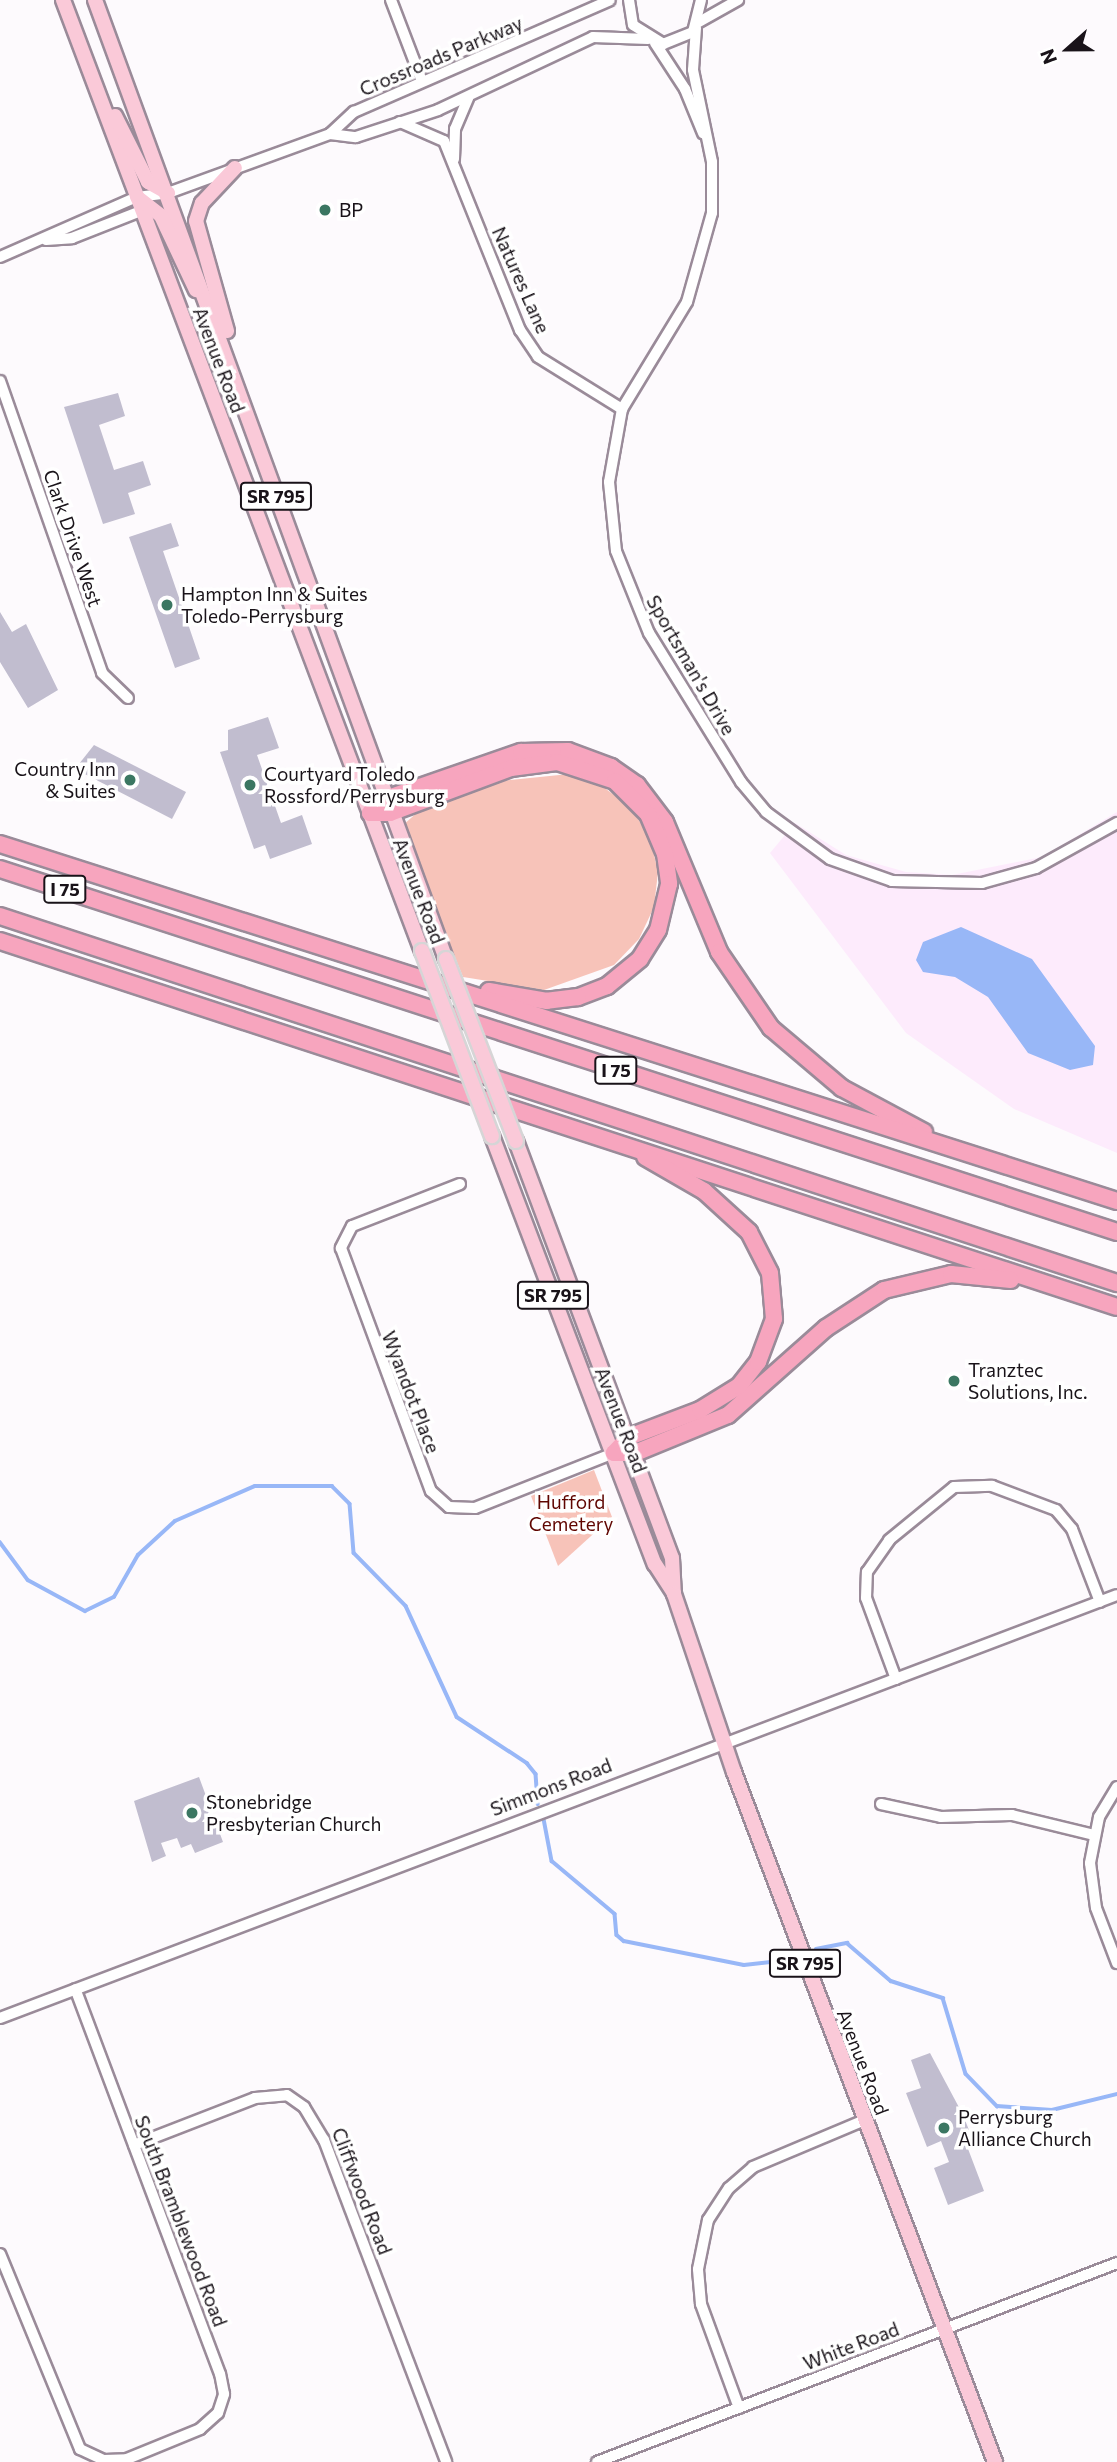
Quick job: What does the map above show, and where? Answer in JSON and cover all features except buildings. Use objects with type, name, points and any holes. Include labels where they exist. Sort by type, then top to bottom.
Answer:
[{"type":"highway","points":[[370,813],[521,752],[568,751],[611,766],[637,785],[665,822],[719,952],[771,1028],[842,1088],[976,1158]]},
{"type":"highway","points":[[386,967],[524,999],[578,997],[620,978],[642,956],[658,930],[668,884],[665,854],[648,814],[615,782],[580,766],[511,768],[388,806]]},
{"type":"highway","points":[[0,844],[1117,1201]]},
{"type":"highway","name":"I 75","points":[[0,869],[1117,1233]]},
{"type":"highway","name":"I 75","points":[[0,916],[1117,1283]]},
{"type":"highway","points":[[0,941],[605,1137],[1117,1307]]},
{"type":"highway","points":[[605,1137],[678,1174],[738,1220],[765,1259],[775,1303],[765,1348],[739,1386],[700,1410],[629,1437],[614,1454]]},
{"type":"highway","points":[[614,1454],[635,1453],[728,1415],[844,1313],[905,1282],[951,1274],[997,1277],[1117,1307]]},
{"type":"main road","name":"Avenue Road","points":[[63,0],[136,197],[147,209],[370,813],[655,1564],[674,1594],[724,1742],[995,2462]]},
{"type":"main road","name":"Avenue Road","points":[[95,0],[235,374],[388,806],[635,1453],[672,1558],[674,1594]]},
{"type":"main road","points":[[83,53],[148,182],[168,193]]},
{"type":"main road","points":[[235,168],[202,203],[196,221],[235,374]]},
{"type":"main road","points":[[147,209],[235,374]]},
{"type":"street","points":[[391,0],[422,80]]},
{"type":"street","name":"Crossroads Parkway","points":[[168,193],[330,134],[355,111],[610,0]]},
{"type":"street","name":"Sportsman's Drive","points":[[629,0],[633,25],[652,41],[685,89],[712,163]]},
{"type":"street","name":"Sportsman's Drive","points":[[701,0],[693,70],[712,163],[712,213],[687,302],[622,409],[612,448],[610,505],[627,590],[741,782],[794,836],[860,871],[954,886],[1036,868],[1117,822]]},
{"type":"street","points":[[697,25],[738,0]]},
{"type":"street","name":"Crossroads Parkway","points":[[330,134],[356,137],[468,98],[593,37],[674,43],[697,25]]},
{"type":"street","name":"Natures Lane","points":[[454,162],[455,129],[468,98]]},
{"type":"street","name":"Natures Lane","points":[[400,122],[435,134],[454,162],[528,343],[563,378],[622,409]]},
{"type":"street","points":[[0,257],[46,240],[75,220],[136,197],[168,193]]},
{"type":"street","points":[[46,240],[72,238],[147,209],[168,193]]},
{"type":"street","name":"Clark Drive West","points":[[0,382],[102,673],[128,698]]},
{"type":"street","name":"Wyandot Place","points":[[460,1184],[352,1226],[341,1248],[431,1492],[449,1507],[475,1508],[614,1454]]},
{"type":"street","points":[[896,1679],[866,1598],[867,1572],[889,1540],[954,1487],[992,1486],[1056,1510],[1072,1529],[1100,1602]]},
{"type":"street","name":"Simmons Road","points":[[0,2018],[1117,1595]]},
{"type":"street","points":[[1115,1958],[1092,1893],[1094,1835],[1117,1787]]},
{"type":"street","points":[[881,1804],[941,1816],[1012,1815],[1094,1835]]},
{"type":"street","name":"South Bramblewood Road","points":[[0,2254],[80,2449],[111,2461],[171,2442],[213,2419],[224,2394],[75,1989]]},
{"type":"street","name":"Cliffwood Road","points":[[134,2145],[255,2098],[287,2095],[304,2106],[324,2140],[446,2462]]},
{"type":"street","points":[[739,2408],[698,2285],[708,2220],[753,2167],[865,2120]]},
{"type":"street","name":"White Road","points":[[597,2462],[1117,2263]]},
{"type":"shaded area","points":[[1117,812],[1117,1153],[1014,1109],[906,1033],[770,853],[795,823],[846,855],[906,872],[952,875],[1042,857]]},
{"type":"green space","points":[[569,774],[602,786],[630,807],[650,837],[658,872],[654,907],[639,939],[614,965],[544,990],[463,977],[402,826],[420,810],[501,781]]},
{"type":"green space","name":"Hufford Cemetery","points":[[594,1470],[612,1517],[558,1566],[531,1496]]},
{"type":"water","points":[[961,927],[1032,959],[1095,1046],[1093,1065],[1070,1070],[1028,1053],[988,997],[955,977],[923,972],[916,960],[923,942]]},
{"type":"waterway","points":[[0,1542],[28,1580],[85,1611],[114,1597],[138,1555],[175,1521],[255,1486],[332,1486],[350,1504],[354,1553],[406,1606],[457,1717],[527,1763],[536,1774],[538,1804]]},
{"type":"waterway","points":[[544,1819],[552,1861],[615,1914],[617,1935],[624,1941],[744,1965],[787,1960]]},
{"type":"waterway","points":[[816,1949],[847,1943],[891,1981],[943,1998],[966,2074],[997,2106],[1052,2110],[1117,2094]]},
{"type":"place","name":"BP","points":[[325,210]]},
{"type":"place","name":"Hampton Inn & Suites Toledo-Perrysburg","points":[[167,605]]},
{"type":"place","name":"Country Inn & Suites","points":[[130,780]]},
{"type":"place","name":"Courtyard Toledo Rossford/Perrysburg","points":[[250,785]]},
{"type":"place","name":"Tranztec Solutions, Inc.","points":[[954,1381]]},
{"type":"place","name":"Stonebridge Presbyterian Church","points":[[192,1813]]},
{"type":"place","name":"Perrysburg Alliance Church","points":[[944,2128]]}]
